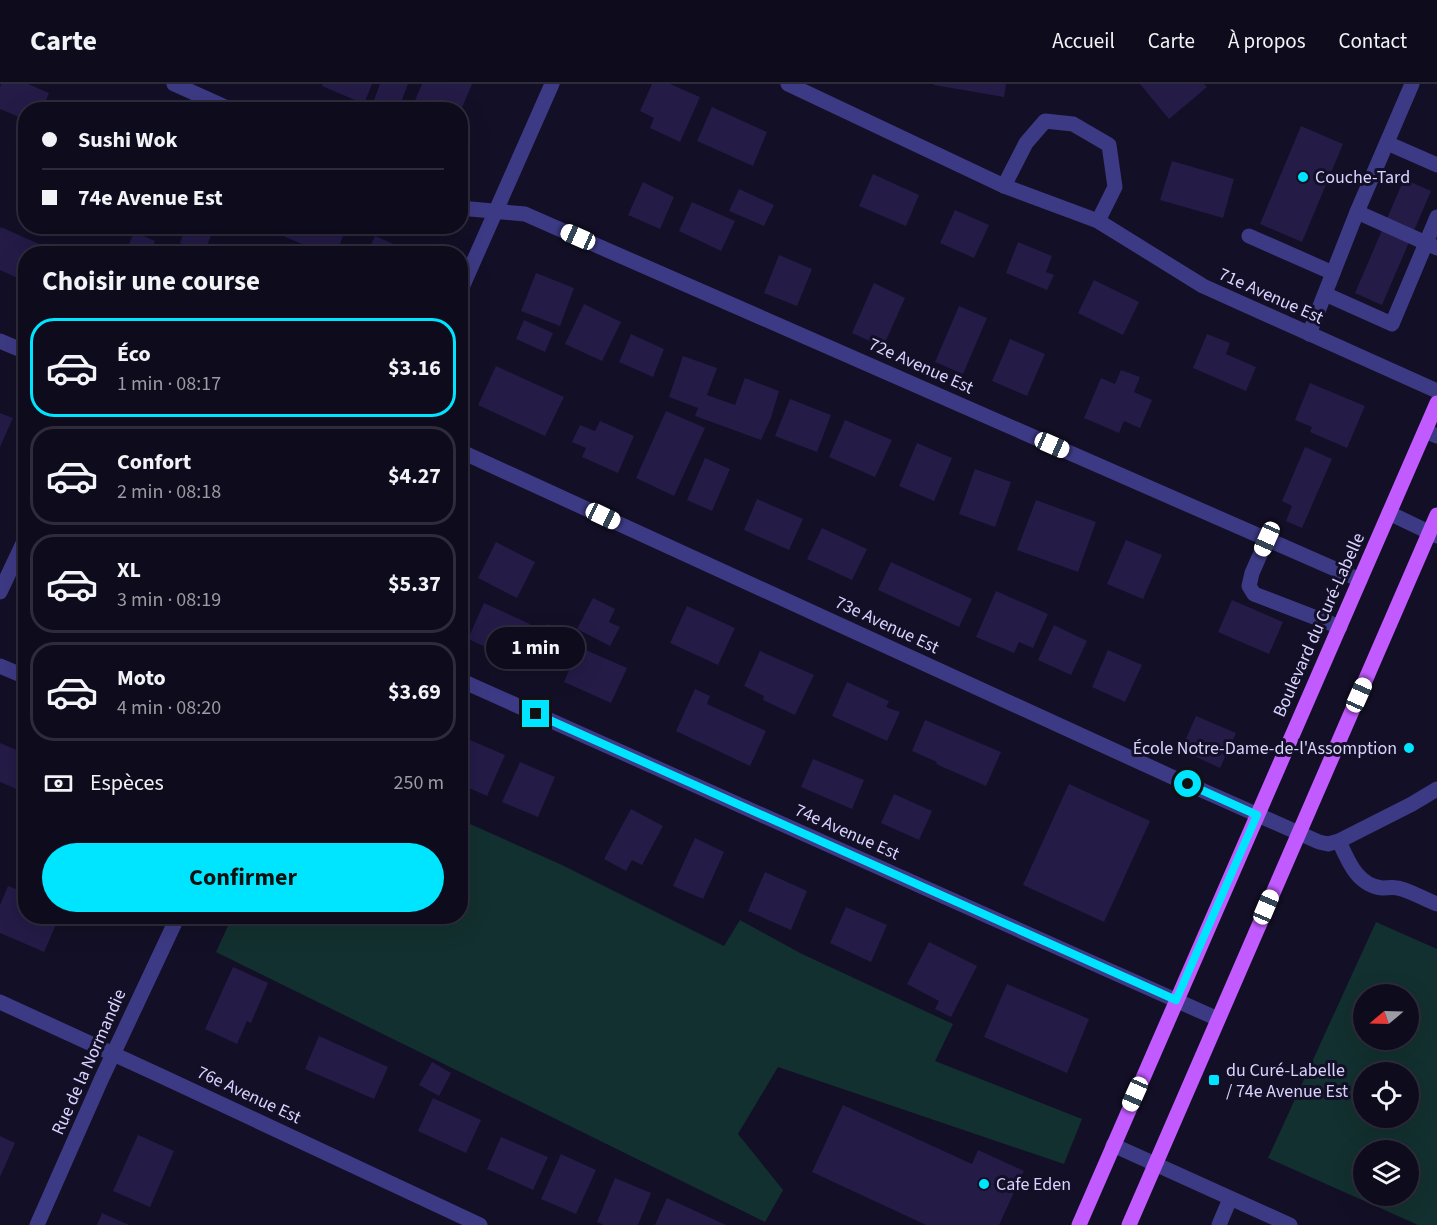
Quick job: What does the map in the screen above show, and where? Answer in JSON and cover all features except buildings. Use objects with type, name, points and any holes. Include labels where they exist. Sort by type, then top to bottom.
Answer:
[{"type":"main road","name":"Boulevard du Curé-Labelle","points":[[1079,1225],[1389,513],[1431,433],[1437,403]]},
{"type":"main road","points":[[1129,1225],[1298,833],[1433,535],[1437,515]]},
{"type":"street","points":[[174,84],[214,102]]},
{"type":"street","points":[[468,274],[552,84]]},
{"type":"street","name":"71e Avenue Est","points":[[788,84],[1004,186],[1098,221],[1203,286],[1437,391]]},
{"type":"street","points":[[1309,334],[1412,84]]},
{"type":"street","points":[[1004,186],[1026,143],[1045,121],[1073,124],[1109,145],[1115,188],[1098,221]]},
{"type":"street","points":[[1387,143],[1437,165]]},
{"type":"street","name":"72e Avenue Est","points":[[468,209],[525,214],[1360,580]]},
{"type":"street","points":[[1358,212],[1431,245]]},
{"type":"street","points":[[1325,294],[1392,324],[1431,245],[1437,217]]},
{"type":"street","points":[[1250,236],[1333,273]]},
{"type":"street","points":[[0,341],[18,349]]},
{"type":"street","name":"73e Avenue Est","points":[[468,455],[1257,815],[1319,842],[1339,841]]},
{"type":"street","points":[[1389,513],[1433,535]]},
{"type":"street","points":[[1267,539],[1252,573],[1249,586],[1254,594],[1340,627]]},
{"type":"street","points":[[0,592],[18,554]]},
{"type":"street","points":[[0,666],[18,674]]},
{"type":"street","name":"74e Avenue Est","points":[[468,684],[1218,1019]]},
{"type":"street","points":[[1437,789],[1339,841],[1358,877],[1381,888],[1398,888],[1437,904]]},
{"type":"street","name":"Rue de la Normandie","points":[[38,1225],[95,1094],[174,924]]},
{"type":"street","name":"76e Avenue Est","points":[[0,1002],[480,1225]]},
{"type":"street","points":[[1113,1145],[1290,1225]]},
{"type":"street","points":[[1218,1225],[1230,1199]]},
{"type":"green space","points":[[468,823],[562,865],[724,946],[740,920],[800,953],[953,1024],[935,1061],[1082,1119],[1064,1164],[778,1067],[738,1134],[783,1190],[765,1222],[216,952],[229,924],[468,924]]},
{"type":"green space","points":[[1376,922],[1437,949],[1437,1225],[1418,1225],[1375,1206],[1419,1206],[1419,1140],[1353,1140],[1353,1196],[1268,1158]]},
{"type":"place","name":"Couche-Tard","points":[[1303,177]]},
{"type":"place","name":"École Notre-Dame-de-l'Assomption","points":[[1409,748]]},
{"type":"place","name":"du Curé-Labelle / 74e Avenue Est","points":[[1214,1080]]},
{"type":"place","name":"Cafe Eden","points":[[984,1184]]},
{"type":"route","points":[[536,714],[1176,1000],[1257,815],[1188,784]]}]
